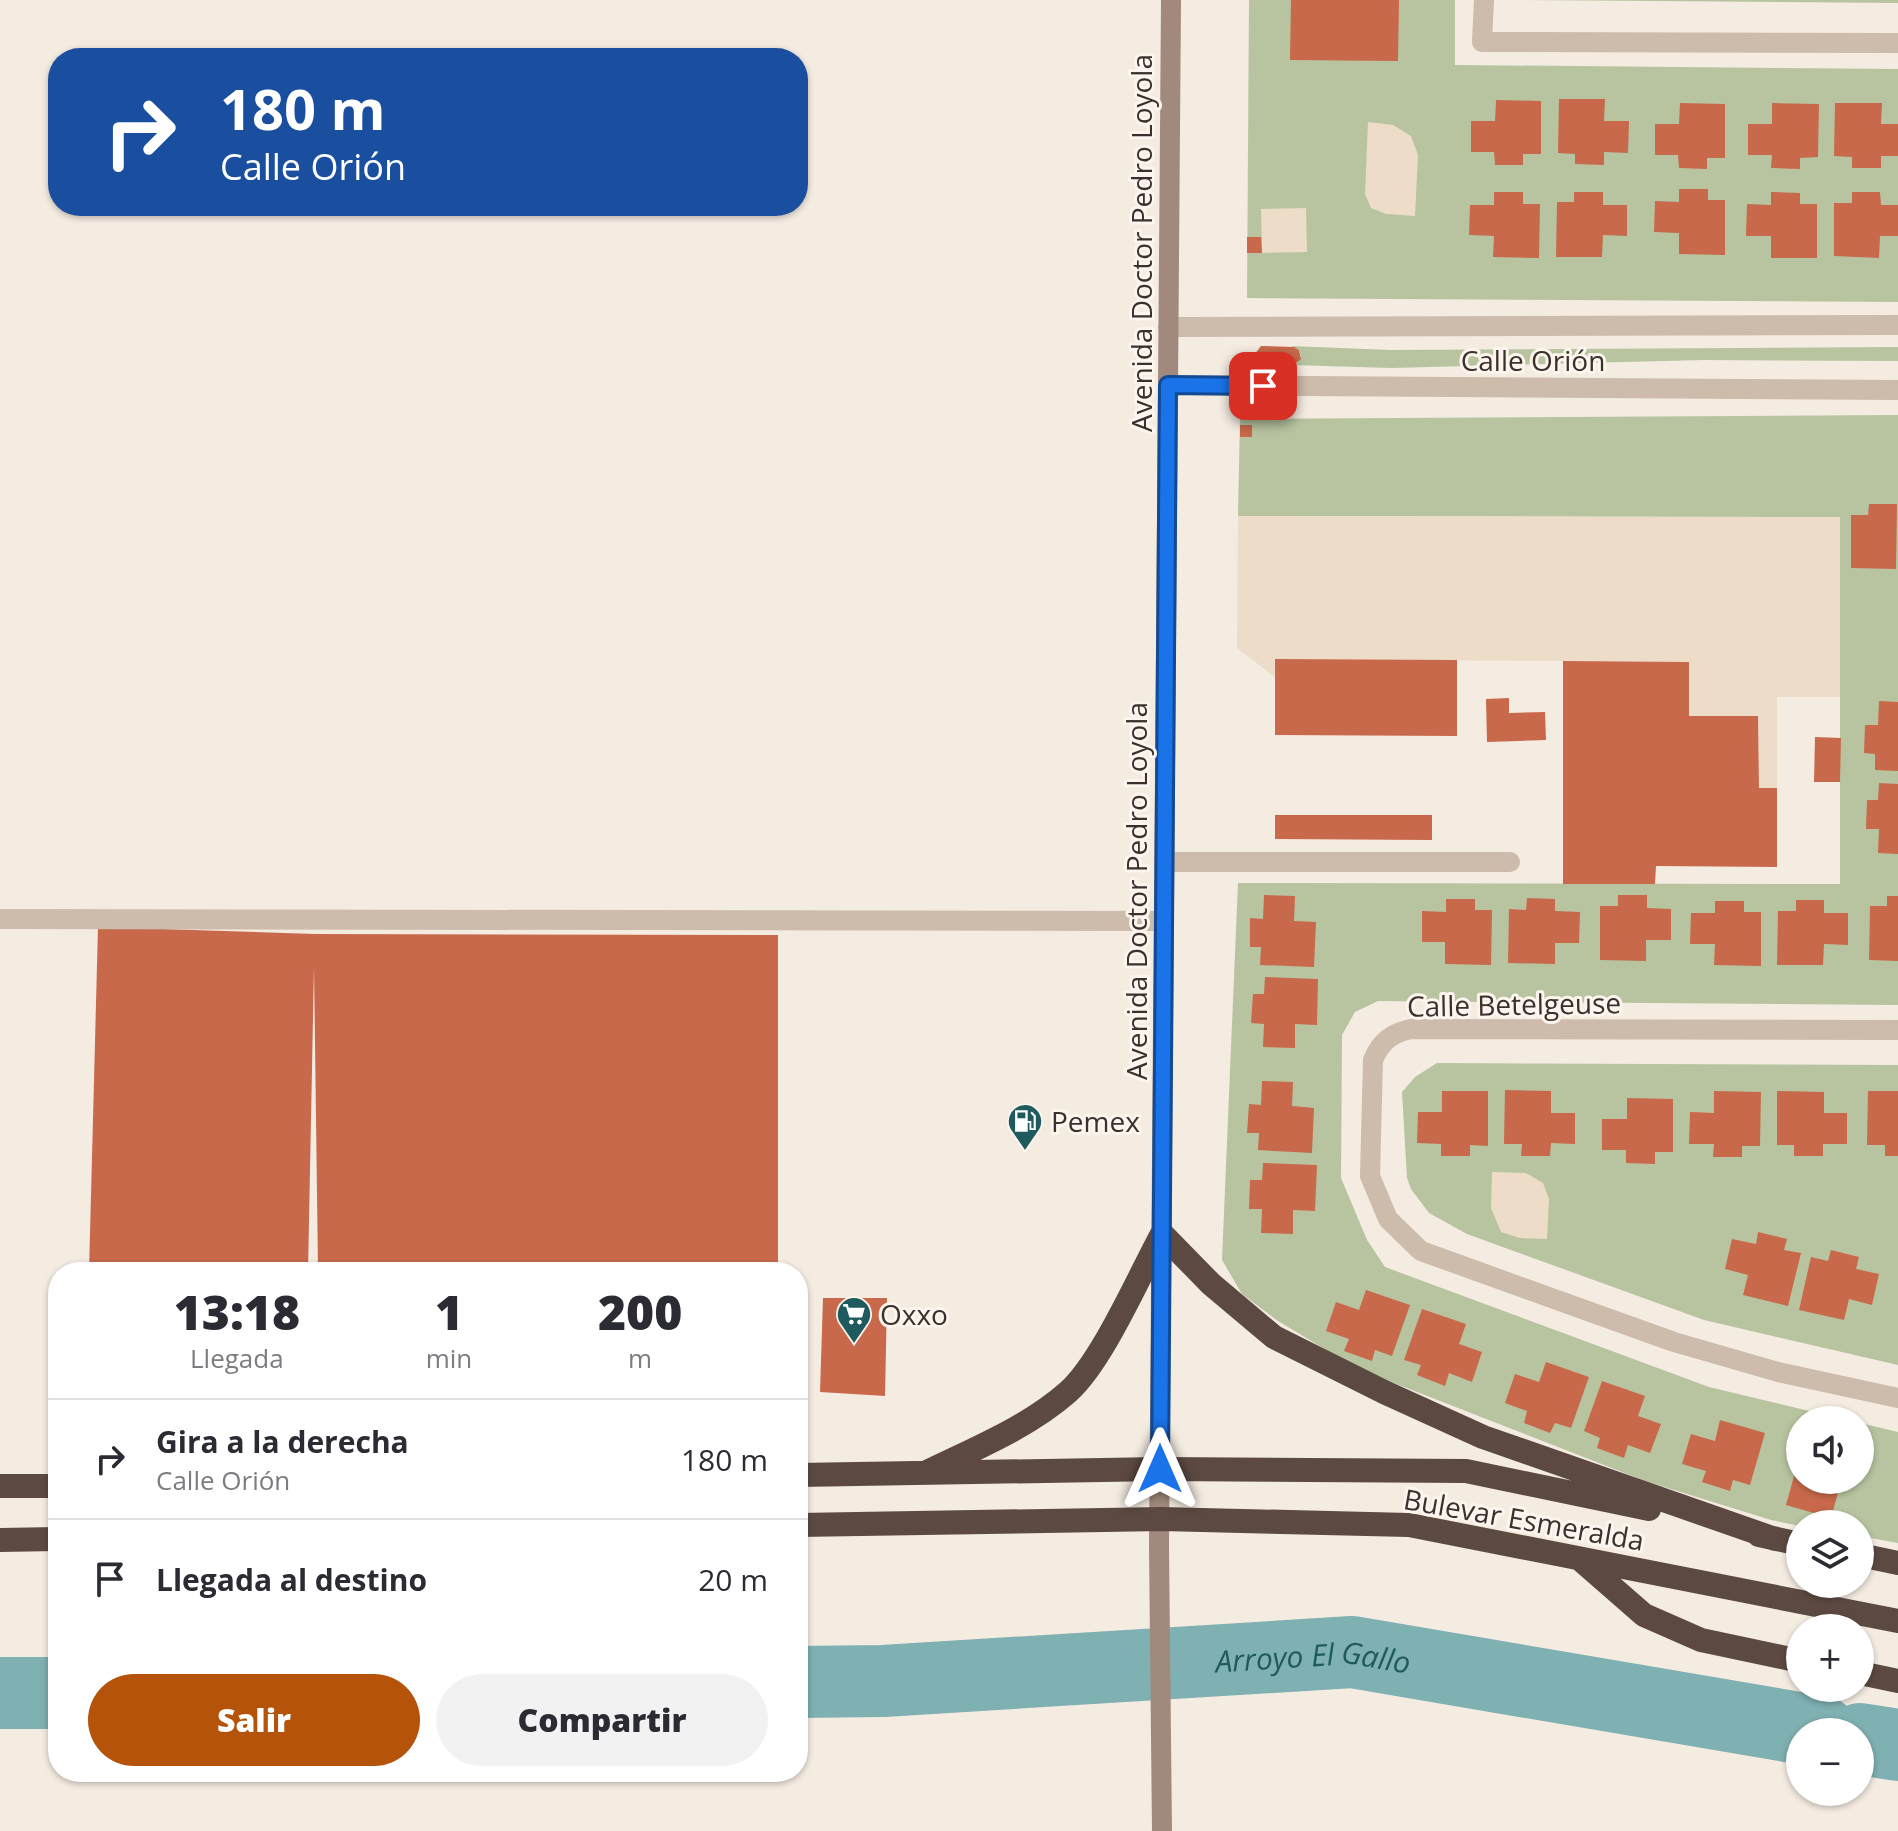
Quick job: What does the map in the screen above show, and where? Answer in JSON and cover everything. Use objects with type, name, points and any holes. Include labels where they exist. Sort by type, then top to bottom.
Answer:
[{"type":"highway","points":[[925,1473],[1012,1431],[1070,1391],[1106,1340],[1162,1234],[1211,1284],[1274,1337],[1356,1378],[1483,1437],[1775,1539]]},
{"type":"highway","name":"Bulevar Esmeralda","points":[[808,1475],[1160,1469],[1466,1471],[1786,1541]]},
{"type":"highway","points":[[0,1486],[48,1486]]},
{"type":"highway","name":"Bulevar Esmeralda","points":[[808,1525],[1162,1519],[1409,1525],[1898,1621]]},
{"type":"highway","points":[[0,1540],[48,1539]]},
{"type":"highway","points":[[1579,1558],[1644,1615],[1701,1640],[1786,1658]]},
{"type":"highway","points":[[1874,1558],[1898,1563]]},
{"type":"highway","points":[[1874,1676],[1898,1681]]},
{"type":"main road","name":"Avenida Doctor Pedro Loyola","points":[[1162,1831],[1159,1547],[1162,1519],[1171,0]]},
{"type":"street","points":[[1484,0],[1482,42],[1898,43]]},
{"type":"street","name":"Calle Orión","points":[[1168,327],[1898,325]]},
{"type":"street","name":"Calle Orión","points":[[1168,385],[1898,390]]},
{"type":"street","points":[[1165,862],[1510,862]]},
{"type":"street","points":[[0,919],[1164,921]]},
{"type":"street","name":"Calle Betelgeuse","points":[[1898,1030],[1411,1029],[1398,1032],[1378,1049],[1373,1060],[1370,1176],[1388,1219],[1421,1251],[1674,1342],[1778,1372],[1898,1398]]},
{"type":"green space","points":[[1249,0],[1455,0],[1455,65],[1898,69],[1898,302],[1247,298]]},
{"type":"green space","points":[[1525,0],[1898,0],[1898,3]]},
{"type":"green space","points":[[1291,346],[1390,350],[1898,347],[1898,361],[1704,360],[1392,368],[1291,365],[1297,364],[1301,356],[1299,350]]},
{"type":"green space","points":[[1898,415],[1898,1005],[1378,1001],[1355,1012],[1342,1035],[1341,1178],[1367,1240],[1385,1267],[1709,1387],[1788,1406],[1786,1406],[1786,1494],[1874,1494],[1874,1426],[1898,1432],[1898,1543],[1874,1539],[1874,1510],[1786,1510],[1786,1523],[1771,1520],[1645,1481],[1358,1369],[1278,1321],[1242,1294],[1222,1260],[1238,883],[1840,884],[1840,517],[1238,516],[1240,419]]},
{"type":"green space","points":[[1437,1063],[1898,1065],[1898,1365],[1704,1320],[1467,1234],[1429,1213],[1411,1189],[1407,1178],[1402,1092],[1415,1077]]},
{"type":"shaded area","points":[[1368,122],[1393,125],[1411,136],[1418,155],[1415,216],[1386,214],[1371,208],[1365,194]]},
{"type":"shaded area","points":[[1306,208],[1307,252],[1262,253],[1261,209]]},
{"type":"shaded area","points":[[1238,516],[1840,517],[1840,697],[1777,697],[1777,788],[1759,788],[1758,716],[1689,716],[1688,662],[1275,659],[1275,677],[1237,648]]},
{"type":"shaded area","points":[[1492,1172],[1526,1173],[1543,1183],[1549,1199],[1547,1239],[1520,1238],[1501,1232],[1491,1208]]},
{"type":"building","points":[[1291,0],[1399,0],[1398,61],[1290,60]]},
{"type":"building","points":[[1559,99],[1605,99],[1604,121],[1629,121],[1628,153],[1604,152],[1604,165],[1575,164],[1575,154],[1558,153]]},
{"type":"building","points":[[1496,100],[1541,101],[1541,154],[1523,154],[1523,165],[1495,165],[1494,152],[1471,152],[1471,121],[1495,121]]},
{"type":"building","points":[[1680,103],[1725,104],[1725,158],[1707,158],[1707,169],[1679,168],[1678,155],[1655,155],[1655,124],[1679,124]]},
{"type":"building","points":[[1772,103],[1819,104],[1818,157],[1800,158],[1800,169],[1771,168],[1772,155],[1748,155],[1748,124],[1772,124]]},
{"type":"building","points":[[1835,103],[1882,103],[1881,124],[1898,124],[1898,156],[1881,156],[1881,168],[1852,168],[1852,157],[1834,156]]},
{"type":"building","points":[[1679,189],[1708,189],[1708,200],[1725,200],[1725,255],[1679,254],[1679,233],[1654,232],[1655,201],[1679,202]]},
{"type":"building","points":[[1494,192],[1523,192],[1523,204],[1540,204],[1539,258],[1493,257],[1494,236],[1469,235],[1470,205],[1494,205]]},
{"type":"building","points":[[1574,192],[1603,192],[1603,205],[1627,205],[1627,236],[1603,235],[1602,257],[1556,257],[1557,202],[1574,202]]},
{"type":"building","points":[[1771,192],[1800,193],[1800,204],[1817,204],[1817,258],[1771,258],[1771,236],[1746,236],[1747,204],[1771,205]]},
{"type":"building","points":[[1852,192],[1880,192],[1881,205],[1898,205],[1898,236],[1880,236],[1879,258],[1834,256],[1834,203],[1852,203]]},
{"type":"building","points":[[1247,237],[1261,237],[1262,253],[1247,253]]},
{"type":"building","points":[[1261,346],[1294,347],[1299,350],[1301,359],[1294,365],[1261,365],[1254,355]]},
{"type":"building","points":[[1240,425],[1252,425],[1252,437],[1240,437]]},
{"type":"building","points":[[1869,504],[1897,504],[1896,569],[1851,568],[1851,515],[1868,515]]},
{"type":"building","points":[[1275,659],[1457,660],[1457,736],[1275,735]]},
{"type":"building","points":[[1563,661],[1689,662],[1689,716],[1758,716],[1759,788],[1777,788],[1777,867],[1656,866],[1655,884],[1563,884]]},
{"type":"building","points":[[1509,698],[1509,713],[1545,712],[1546,740],[1487,742],[1486,699]]},
{"type":"building","points":[[1879,701],[1898,702],[1898,771],[1875,770],[1875,754],[1864,753],[1865,725],[1878,725]]},
{"type":"building","points":[[1815,737],[1841,738],[1840,782],[1814,782]]},
{"type":"building","points":[[1879,783],[1898,784],[1898,854],[1878,853],[1879,829],[1866,829],[1867,800],[1878,800]]},
{"type":"building","points":[[1275,815],[1432,815],[1432,840],[1275,839]]},
{"type":"building","points":[[1264,895],[1295,896],[1294,921],[1316,922],[1314,967],[1260,965],[1261,947],[1250,947],[1250,918],[1263,919]]},
{"type":"building","points":[[1618,895],[1647,895],[1647,908],[1671,909],[1671,940],[1646,940],[1646,961],[1600,960],[1600,906],[1618,906]]},
{"type":"building","points":[[1887,896],[1898,896],[1898,961],[1869,960],[1870,906],[1887,906]]},
{"type":"building","points":[[1527,898],[1555,899],[1555,911],[1580,912],[1579,943],[1555,943],[1555,964],[1508,963],[1509,909],[1526,910]]},
{"type":"building","points":[[1446,899],[1475,899],[1475,910],[1492,910],[1491,965],[1445,964],[1445,942],[1422,942],[1422,911],[1446,912]]},
{"type":"building","points":[[1796,900],[1824,900],[1824,913],[1848,913],[1848,945],[1824,944],[1823,965],[1777,965],[1778,911],[1796,911]]},
{"type":"building","points":[[1715,901],[1744,901],[1744,912],[1761,912],[1761,966],[1714,965],[1715,944],[1690,944],[1691,913],[1715,913]]},
{"type":"building","points":[[98,927],[315,934],[778,935],[778,1262],[318,1262],[314,967],[308,1262],[89,1262]]},
{"type":"building","points":[[1265,977],[1318,979],[1317,1025],[1295,1024],[1295,1048],[1263,1047],[1264,1024],[1251,1023],[1253,994],[1264,994]]},
{"type":"building","points":[[1262,1081],[1293,1082],[1292,1106],[1314,1108],[1312,1153],[1258,1150],[1259,1133],[1247,1133],[1249,1104],[1261,1105]]},
{"type":"building","points":[[1505,1090],[1551,1091],[1551,1113],[1575,1113],[1575,1144],[1551,1143],[1550,1156],[1521,1156],[1522,1144],[1504,1144]]},
{"type":"building","points":[[1442,1091],[1488,1091],[1488,1146],[1470,1145],[1470,1156],[1441,1156],[1441,1144],[1417,1143],[1418,1112],[1442,1112]]},
{"type":"building","points":[[1714,1091],[1761,1092],[1760,1146],[1742,1146],[1742,1157],[1713,1157],[1714,1144],[1689,1144],[1690,1112],[1714,1113]]},
{"type":"building","points":[[1777,1091],[1824,1092],[1824,1113],[1847,1113],[1847,1144],[1823,1144],[1823,1156],[1794,1156],[1794,1145],[1777,1145]]},
{"type":"building","points":[[1868,1091],[1898,1091],[1898,1156],[1885,1156],[1885,1145],[1867,1145]]},
{"type":"building","points":[[1627,1098],[1673,1099],[1673,1152],[1655,1152],[1655,1164],[1626,1163],[1626,1150],[1602,1150],[1602,1119],[1627,1119]]},
{"type":"building","points":[[1263,1163],[1317,1165],[1315,1211],[1293,1210],[1293,1234],[1261,1233],[1262,1209],[1249,1209],[1250,1180],[1262,1180]]},
{"type":"building","points":[[1758,1232],[1787,1239],[1784,1250],[1801,1253],[1788,1306],[1743,1295],[1748,1275],[1725,1269],[1732,1239],[1756,1244]]},
{"type":"building","points":[[1831,1250],[1859,1257],[1856,1269],[1879,1274],[1872,1305],[1849,1299],[1844,1320],[1799,1310],[1811,1257],[1828,1261]]},
{"type":"building","points":[[1366,1290],[1410,1305],[1392,1356],[1375,1350],[1372,1361],[1344,1351],[1349,1339],[1326,1331],[1336,1302],[1359,1310]]},
{"type":"building","name":"Oxxo","points":[[823,1298],[887,1298],[885,1396],[820,1392]]},
{"type":"building","points":[[1422,1309],[1466,1324],[1459,1344],[1482,1352],[1472,1382],[1449,1373],[1445,1386],[1417,1375],[1421,1365],[1404,1360]]},
{"type":"building","points":[[1546,1362],[1589,1377],[1571,1428],[1555,1423],[1550,1433],[1524,1423],[1527,1411],[1505,1403],[1515,1374],[1539,1382]]},
{"type":"building","points":[[1602,1381],[1645,1396],[1638,1416],[1661,1424],[1650,1453],[1628,1445],[1624,1458],[1597,1448],[1600,1438],[1584,1431]]},
{"type":"building","points":[[1720,1420],[1765,1433],[1750,1485],[1733,1480],[1730,1491],[1702,1482],[1706,1471],[1682,1464],[1691,1434],[1715,1441]]},
{"type":"building","points":[[1789,1494],[1838,1494],[1833,1510],[1803,1510],[1786,1505]]},
{"type":"waterway","name":"Arroyo El Gallo","points":[[808,1682],[883,1681],[1352,1652],[1786,1726]]},
{"type":"waterway","name":"Arroyo El Gallo","points":[[0,1693],[48,1693]]},
{"type":"waterway","name":"Arroyo El Gallo","points":[[1874,1741],[1898,1745]]},
{"type":"place","name":"Pemex","points":[[1025,1152]]},
{"type":"place","name":"Oxxo","points":[[854,1345]]},
{"type":"route","points":[[1160,1469],[1168,385],[1263,386]]}]
